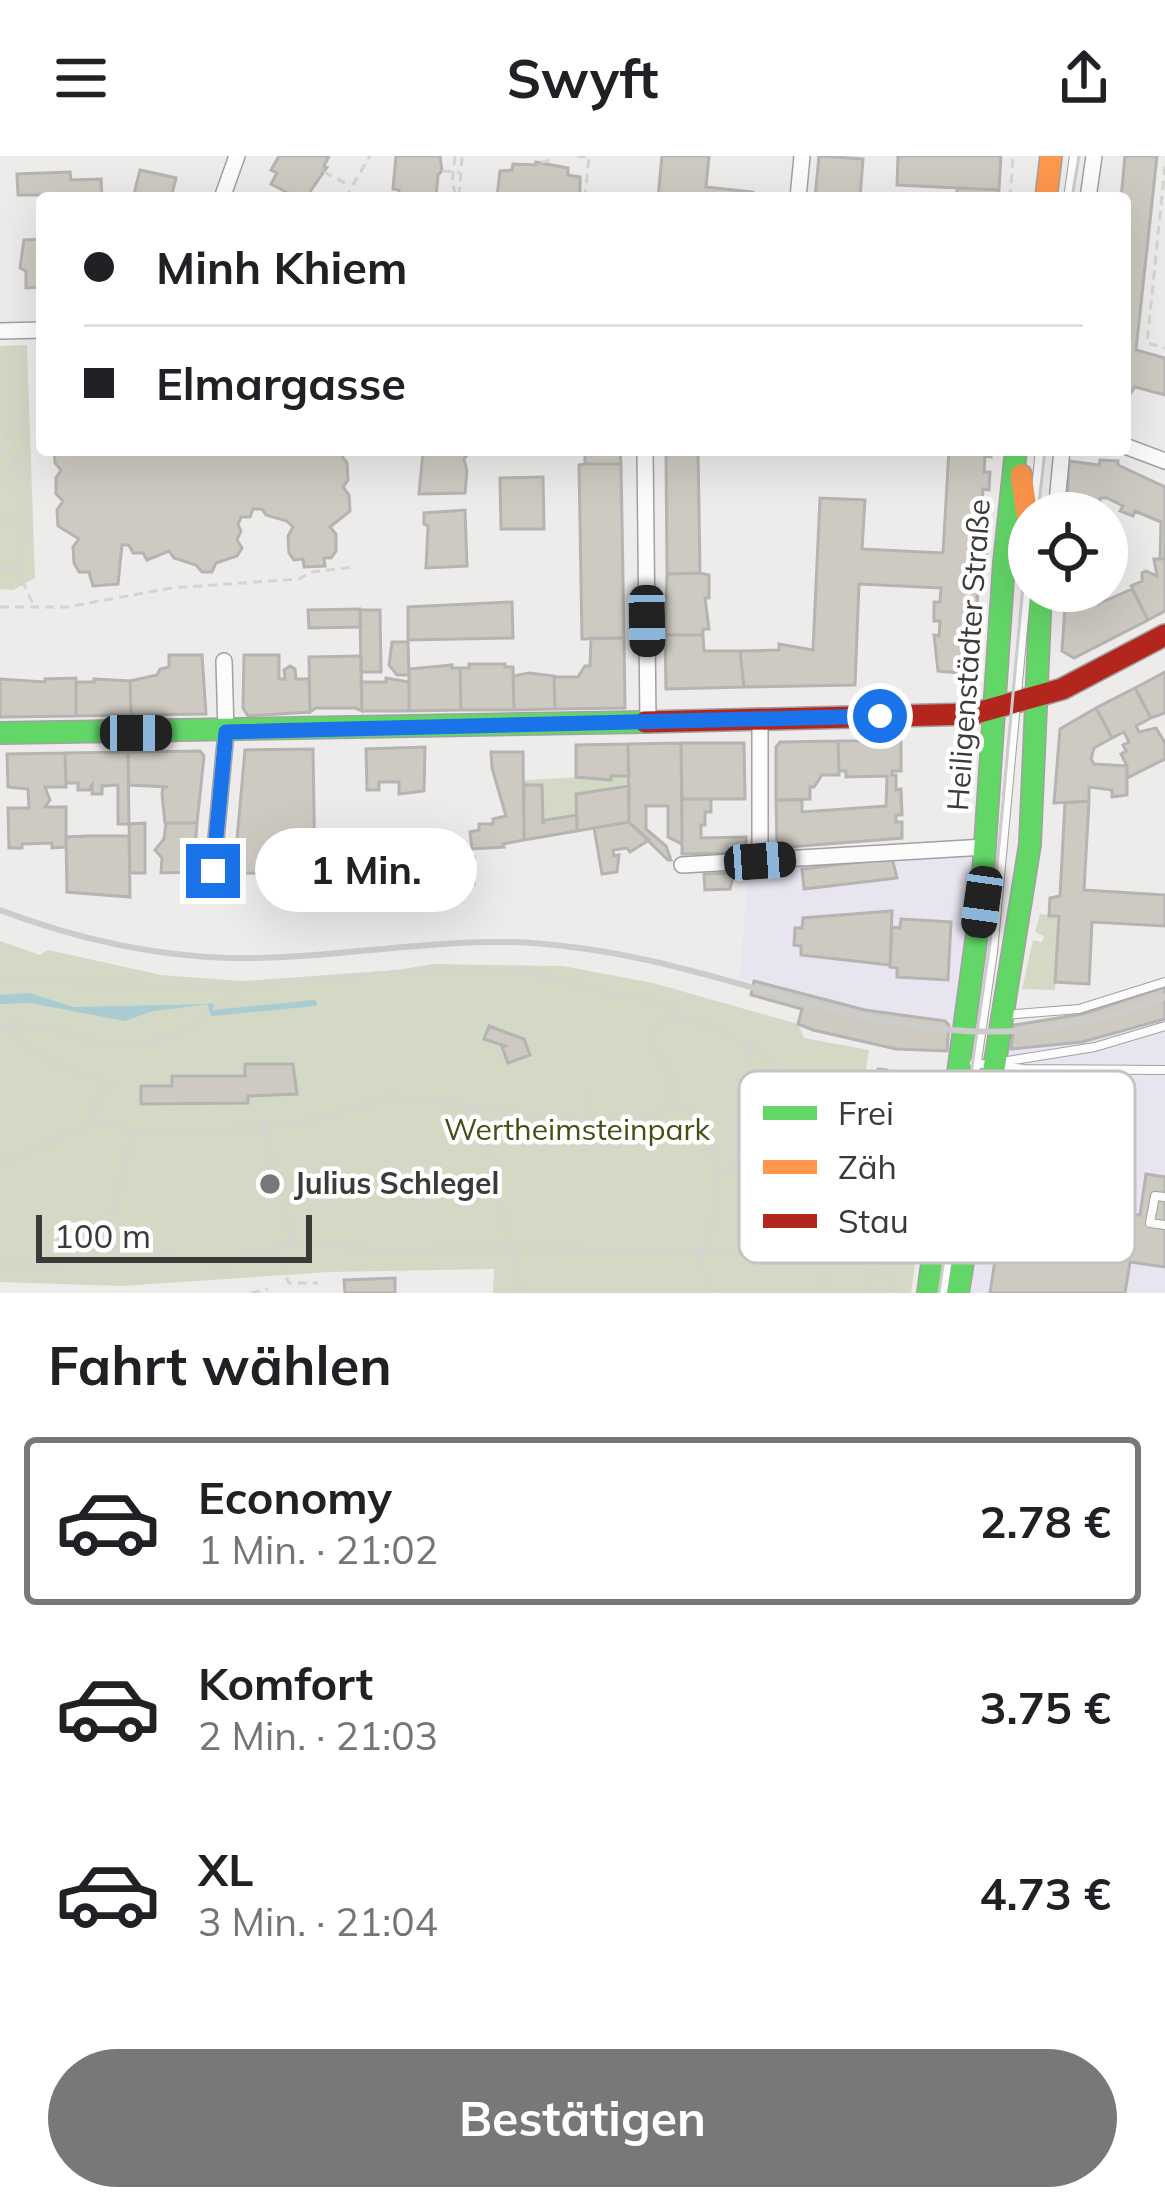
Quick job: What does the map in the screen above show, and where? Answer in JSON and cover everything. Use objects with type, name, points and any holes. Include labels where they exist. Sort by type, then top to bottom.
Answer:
[{"type":"main road","points":[[1047,192],[1051,156]]},
{"type":"main road","name":"Heiligenstädter Straße","points":[[976,1071],[985,847],[1006,706],[1005,531],[1016,456]]},
{"type":"main road","name":"Heiligenstädter Straße","points":[[1018,456],[1023,492]]},
{"type":"main road","name":"Heiligenstädter Straße","points":[[975,1071],[1003,1015],[1030,844],[1043,612]]},
{"type":"main road","points":[[0,733],[974,714],[1040,698],[1165,635]]},
{"type":"main road","name":"Heiligenstädter Straße","points":[[928,1293],[934,1263]]},
{"type":"main road","name":"Heiligenstädter Straße","points":[[958,1293],[960,1263]]},
{"type":"street","points":[[224,192],[237,156]]},
{"type":"street","points":[[799,192],[802,156]]},
{"type":"street","points":[[1089,192],[1094,156]]},
{"type":"street","points":[[0,332],[36,330]]},
{"type":"street","points":[[1131,448],[1165,461]]},
{"type":"street","points":[[645,456],[648,723]]},
{"type":"street","points":[[1057,492],[1060,456]]},
{"type":"street","points":[[213,871],[226,732],[224,661]]},
{"type":"street","points":[[760,720],[760,861]]},
{"type":"street","points":[[682,866],[985,847]]},
{"type":"lane","points":[[1069,192],[1074,156]]},
{"type":"lane","points":[[1036,492],[1039,456]]},
{"type":"lane","points":[[976,1071],[993,952],[1006,706],[1021,612]]},
{"type":"lane","points":[[1003,1015],[1079,1010],[1165,982]]},
{"type":"lane","points":[[977,1063],[1095,1047],[1165,1026]]},
{"type":"lane","points":[[977,1063],[1025,1069],[1165,1070]]},
{"type":"lane","points":[[1165,1197],[1155,1196],[1150,1223],[1165,1226]]},
{"type":"lane","points":[[943,1293],[947,1263]]},
{"type":"path","points":[[348,192],[370,156]]},
{"type":"path","points":[[457,192],[452,171],[459,156]]},
{"type":"path","points":[[459,156],[459,192]]},
{"type":"path","points":[[542,162],[549,156]]},
{"type":"path","points":[[577,156],[589,156],[586,192]]},
{"type":"path","points":[[1010,192],[1013,156]]},
{"type":"path","points":[[1165,166],[1147,343],[1165,348]]},
{"type":"path","points":[[442,171],[461,172]]},
{"type":"path","points":[[325,172],[351,186]]},
{"type":"path","points":[[0,394],[20,399],[23,406],[20,433],[0,437]]},
{"type":"path","points":[[0,449],[17,464],[23,553],[16,568],[35,609]]},
{"type":"path","points":[[0,470],[17,464]]},
{"type":"path","points":[[0,517],[21,527]]},
{"type":"path","points":[[0,607],[35,609],[171,588],[299,579],[311,572],[354,567]]},
{"type":"path","points":[[0,568],[16,568]]},
{"type":"path","points":[[0,981],[245,985],[457,969],[515,970],[570,980],[627,998],[659,1001],[673,1007],[680,1019]]},
{"type":"path","points":[[0,1026],[34,1023],[107,1046],[127,1046],[175,1033],[201,1020],[245,985]]},
{"type":"path","points":[[673,1106],[672,1074],[656,1057],[651,1034],[662,1022],[680,1019],[721,1030],[760,1052],[777,1071]]},
{"type":"path","points":[[15,1024],[16,1038],[38,1057],[116,1084],[99,1094],[92,1124]]},
{"type":"path","points":[[746,1071],[749,1048]]},
{"type":"path","points":[[588,1123],[589,1091]]},
{"type":"path","points":[[0,1164],[92,1124],[112,1122],[135,1133],[264,1128],[327,1117],[392,1096],[588,1123],[640,1118],[673,1106],[693,1112],[707,1132],[717,1171],[716,1214],[699,1263],[715,1293]]},
{"type":"path","points":[[474,1106],[523,1293]]},
{"type":"path","points":[[717,1171],[738,1168],[739,1116]]},
{"type":"path","points":[[264,1128],[293,1240]]},
{"type":"path","points":[[78,1256],[111,1226],[123,1163],[135,1133]]},
{"type":"path","points":[[111,1226],[117,1235],[139,1246],[221,1265],[293,1240],[373,1250],[739,1249]]},
{"type":"path","points":[[0,1263],[36,1266],[101,1248],[139,1246]]},
{"type":"path","points":[[274,1248],[289,1283],[317,1283]]},
{"type":"path","points":[[823,1293],[824,1263]]},
{"type":"path","points":[[869,1293],[874,1263]]},
{"type":"path","points":[[888,1263],[891,1293]]},
{"type":"path","points":[[251,1293],[268,1289]]},
{"type":"shaded area","points":[[985,847],[969,1020],[936,1021],[865,1010],[740,978],[748,872],[760,861]]},
{"type":"shaded area","points":[[1165,1019],[1165,1293],[944,1293],[948,1263],[1135,1263],[1135,1071],[977,1071],[981,1045],[1012,1049],[1065,1045]]},
{"type":"green space","points":[[27,345],[35,578],[13,590],[0,589],[0,346]]},
{"type":"green space","points":[[604,776],[610,780],[611,776],[629,776],[629,786],[577,794],[577,815],[543,824],[542,786],[524,785],[524,780]]},
{"type":"green space","points":[[1040,914],[1059,916],[1055,990],[1022,989],[1033,940],[1042,942],[1044,936],[1035,932]]},
{"type":"green space","name":"Wertheimsteinpark","points":[[0,941],[40,955],[48,950],[161,975],[243,981],[434,964],[563,966],[653,983],[798,1024],[804,1038],[869,1050],[866,1071],[739,1071],[739,1263],[915,1263],[911,1293],[493,1293],[494,1269],[329,1272],[121,1286],[0,1282]]},
{"type":"water","points":[[30,993],[73,1007],[212,1004],[153,1011],[125,1021],[30,1003],[0,1004],[0,995]]},
{"type":"building","points":[[279,156],[329,156],[310,192],[286,192],[271,184],[277,173],[271,170]]},
{"type":"building","points":[[396,156],[440,156],[436,192],[393,189]]},
{"type":"building","points":[[662,156],[709,156],[706,187],[753,192],[659,192]]},
{"type":"building","points":[[819,156],[863,159],[860,192],[816,192]]},
{"type":"building","points":[[898,156],[1001,156],[999,190],[897,185]]},
{"type":"building","points":[[1125,156],[1157,156],[1136,350],[1165,358],[1165,395],[1135,387],[1131,393],[1131,192],[1122,192]]},
{"type":"building","points":[[513,164],[568,168],[568,175],[580,177],[580,192],[498,192],[500,171],[512,170]]},
{"type":"building","points":[[140,170],[176,178],[172,192],[134,192]]},
{"type":"building","points":[[70,172],[71,180],[101,179],[102,192],[18,195],[17,174]]},
{"type":"building","points":[[957,188],[999,190],[999,192],[957,192]]},
{"type":"building","points":[[36,239],[36,287],[26,288],[26,271],[20,268],[24,240]]},
{"type":"building","points":[[54,456],[342,456],[347,463],[348,480],[343,487],[350,511],[330,527],[336,534],[336,551],[324,558],[325,566],[304,567],[303,559],[294,560],[288,536],[293,527],[262,509],[253,509],[238,525],[242,548],[237,556],[216,563],[212,572],[202,572],[169,551],[147,560],[143,553],[122,545],[118,584],[93,586],[89,572],[79,572],[74,563],[73,547],[79,539],[58,526],[57,510],[63,501],[56,494],[61,470]]},
{"type":"building","points":[[423,456],[466,456],[465,493],[419,494]]},
{"type":"building","points":[[585,456],[620,456],[621,464],[585,464]]},
{"type":"building","points":[[666,456],[698,456],[700,573],[667,574]]},
{"type":"building","points":[[949,456],[985,456],[989,490],[983,489],[982,504],[989,505],[988,523],[981,522],[980,538],[987,539],[986,557],[979,556],[979,571],[984,572],[977,605],[983,605],[975,638],[981,638],[980,657],[974,656],[973,674],[938,671],[934,635],[939,636],[940,621],[934,621],[934,602],[940,602],[941,588],[859,584],[855,685],[744,687],[740,651],[779,650],[779,644],[813,650],[820,498],[865,500],[862,549],[943,553]]},
{"type":"building","points":[[1100,460],[1118,461],[1165,487],[1165,559],[1160,559],[1161,522],[1135,511],[1133,516],[1128,514],[1128,492],[1068,492],[1069,461],[1099,465]]},
{"type":"building","points":[[621,464],[624,638],[582,639],[579,465]]},
{"type":"building","points":[[543,477],[544,529],[501,529],[500,478]]},
{"type":"building","points":[[465,510],[467,566],[426,568],[424,513]]},
{"type":"building","points":[[1154,559],[1165,559],[1165,611],[1148,620],[1131,586],[1142,581],[1146,571],[1157,576]]},
{"type":"building","points":[[667,574],[709,575],[709,598],[705,598],[709,629],[703,629],[703,635],[665,635]]},
{"type":"building","points":[[1132,589],[1148,620],[1074,658],[1062,651],[1065,612],[1128,612],[1128,591]]},
{"type":"building","points":[[512,602],[513,638],[408,640],[408,607]]},
{"type":"building","points":[[360,609],[361,627],[309,628],[308,610]]},
{"type":"building","points":[[360,610],[380,610],[381,672],[361,672]]},
{"type":"building","points":[[665,635],[703,635],[704,651],[740,651],[744,687],[666,689]]},
{"type":"building","points":[[591,638],[624,638],[625,708],[555,709],[554,677],[578,677],[590,666]]},
{"type":"building","points":[[392,642],[408,642],[409,675],[397,675],[389,665]]},
{"type":"building","points":[[169,655],[202,655],[206,714],[131,715],[130,681],[169,667]]},
{"type":"building","points":[[244,655],[279,655],[279,679],[285,679],[284,670],[290,666],[296,679],[309,679],[310,712],[248,716],[243,708]]},
{"type":"building","points":[[361,656],[362,711],[316,708],[310,712],[309,657]]},
{"type":"building","points":[[469,664],[513,667],[514,710],[461,710],[460,668],[469,668]]},
{"type":"building","points":[[460,668],[461,710],[409,711],[409,669]]},
{"type":"building","points":[[1165,672],[1165,713],[1151,718],[1135,688]]},
{"type":"building","points":[[513,676],[554,676],[555,709],[514,710]]},
{"type":"building","points":[[76,678],[76,716],[0,717],[0,679]]},
{"type":"building","points":[[386,678],[409,682],[409,711],[362,711],[361,682],[386,682]]},
{"type":"building","points":[[130,681],[131,715],[76,716],[76,682]]},
{"type":"building","points":[[1135,688],[1151,718],[1136,726],[1139,732],[1156,728],[1165,743],[1165,759],[1127,778],[1121,754],[1129,742],[1124,732],[1112,738],[1096,708]]},
{"type":"building","points":[[1096,708],[1112,738],[1094,748],[1091,759],[1094,764],[1127,766],[1127,795],[1112,797],[1112,790],[1089,787],[1089,801],[1054,803],[1060,729]]},
{"type":"building","points":[[838,741],[839,775],[822,775],[810,787],[810,799],[776,800],[776,747],[780,742]]},
{"type":"building","points":[[838,741],[901,741],[901,771],[892,771],[892,775],[896,775],[896,790],[901,789],[902,815],[896,815],[896,822],[902,822],[902,838],[777,848],[776,800],[802,800],[802,812],[886,806],[887,776],[846,777],[846,771],[839,771]]},
{"type":"building","points":[[681,743],[682,844],[668,837],[668,806],[646,806],[646,829],[666,846],[668,860],[629,822],[628,744]]},
{"type":"building","points":[[681,743],[744,743],[745,799],[682,799]]},
{"type":"building","points":[[628,744],[629,776],[611,776],[611,780],[576,777],[576,745]]},
{"type":"building","points":[[425,747],[424,791],[399,794],[399,782],[379,782],[379,790],[367,790],[366,749]]},
{"type":"building","points":[[313,749],[315,874],[234,873],[245,750]]},
{"type":"building","points":[[200,751],[204,756],[197,823],[165,823],[162,794],[163,787],[168,787],[129,785],[128,752]]},
{"type":"building","points":[[128,752],[129,824],[118,824],[118,785],[102,786],[102,794],[92,794],[92,785],[89,790],[78,790],[78,783],[66,783],[65,753]]},
{"type":"building","points":[[491,752],[523,752],[524,840],[472,849],[470,832],[479,830],[479,824],[493,824],[493,819],[506,816]]},
{"type":"building","points":[[65,753],[66,787],[45,787],[50,800],[45,807],[66,807],[66,847],[52,848],[52,843],[9,848],[8,808],[29,808],[28,789],[8,787],[7,754]]},
{"type":"building","points":[[524,785],[542,785],[543,824],[577,815],[577,831],[524,840]]},
{"type":"building","points":[[629,786],[629,822],[577,831],[576,794]]},
{"type":"building","points":[[682,799],[711,799],[701,838],[746,837],[746,853],[682,854]]},
{"type":"building","points":[[1089,801],[1084,890],[1165,895],[1165,926],[1092,922],[1089,984],[1055,982],[1059,916],[1049,916],[1050,898],[1060,896],[1065,803]]},
{"type":"building","points":[[629,822],[649,840],[630,852],[627,848],[613,850],[614,856],[619,855],[617,872],[602,874],[594,828]]},
{"type":"building","points":[[145,823],[145,873],[130,873],[129,824]]},
{"type":"building","points":[[166,823],[197,823],[193,872],[161,873],[162,858],[155,850],[164,839]]},
{"type":"building","points":[[129,836],[130,897],[67,892],[66,837]]},
{"type":"building","points":[[474,857],[474,884],[466,886],[464,878],[434,882],[430,888],[428,872],[434,871],[434,863]]},
{"type":"building","points":[[892,858],[897,878],[804,889],[802,869]]},
{"type":"building","points":[[734,873],[730,889],[705,890],[704,874]]},
{"type":"building","points":[[892,911],[890,965],[801,955],[801,946],[794,945],[795,928],[802,928],[803,918]]},
{"type":"building","points":[[901,919],[951,922],[948,980],[897,977],[897,968],[890,967],[892,927],[900,928]]},
{"type":"building","points":[[754,981],[865,1010],[945,1021],[949,1025],[947,1051],[896,1049],[813,1030],[798,1024],[802,1009],[751,995]]},
{"type":"building","points":[[1165,987],[1165,1019],[1082,1042],[1011,1049],[1014,1025],[1083,1014]]},
{"type":"building","points":[[489,1026],[524,1039],[530,1055],[508,1063],[505,1046],[484,1039]]},
{"type":"building","points":[[245,1064],[293,1064],[297,1094],[248,1096],[248,1103],[141,1104],[141,1086],[172,1086],[172,1076],[245,1076]]},
{"type":"building","points":[[1146,1174],[1165,1177],[1165,1267],[1135,1263],[1135,1214],[1140,1215]]},
{"type":"building","points":[[995,1263],[1130,1263],[1125,1293],[990,1293]]},
{"type":"building","points":[[395,1278],[395,1293],[345,1293],[344,1280]]},
{"type":"waterway","points":[[211,1006],[213,1013],[314,1003]]},
{"type":"tram line","points":[[1073,192],[1079,156]]},
{"type":"tram line","points":[[1040,492],[1044,456]]},
{"type":"tram line","points":[[971,1071],[990,943],[1021,612]]},
{"type":"tram line","points":[[939,1293],[943,1263]]},
{"type":"railway","points":[[0,910],[114,944],[201,957],[269,958],[457,943],[532,943],[694,971],[844,1012],[919,1026],[996,1032],[1078,1023],[1165,997]]},
{"type":"traffic: fast","points":[[958,1071],[981,904],[1015,456]]},
{"type":"traffic: fast","points":[[994,1071],[1030,844],[1040,612]]},
{"type":"traffic: fast","points":[[0,733],[645,722]]},
{"type":"traffic: fast","points":[[928,1293],[932,1263]]},
{"type":"traffic: fast","points":[[958,1293],[963,1263]]},
{"type":"traffic: slow","points":[[1047,192],[1051,156]]},
{"type":"traffic: slow","points":[[1021,475],[1024,492]]},
{"type":"traffic: jam","points":[[645,722],[973,714],[1062,689],[1165,635]]},
{"type":"place","name":"Julius Schlegel","points":[[270,1184]]},
{"type":"route","points":[[213,871],[226,732],[880,716]]}]
